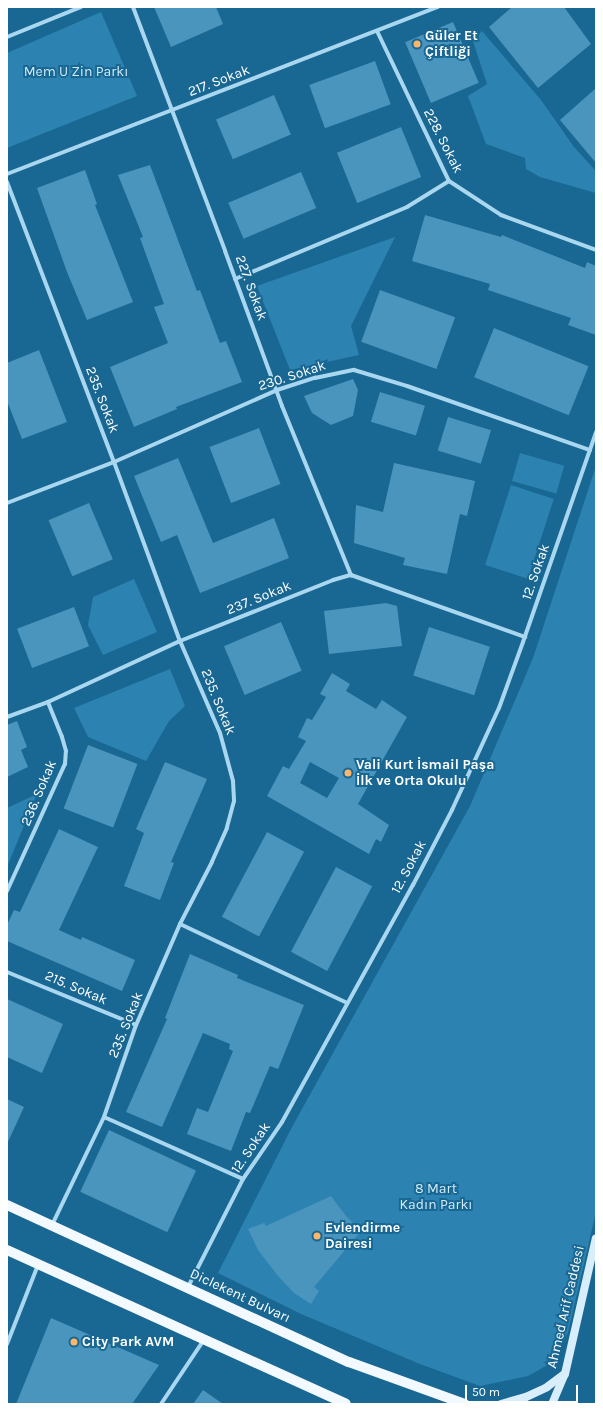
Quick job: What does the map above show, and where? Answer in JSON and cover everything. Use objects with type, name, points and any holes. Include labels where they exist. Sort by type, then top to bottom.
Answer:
[{"type":"main road","name":"Diclekent Bulvarı","points":[[7,1205],[349,1362],[465,1404]]},
{"type":"main road","name":"Ahmed Arif Caddesi","points":[[552,1404],[565,1374],[596,1238]]},
{"type":"main road","points":[[7,1250],[346,1404]]},
{"type":"main road","points":[[501,1404],[526,1398],[547,1387],[565,1374]]},
{"type":"street","points":[[7,37],[81,7]]},
{"type":"street","name":"227. Sokak","points":[[133,7],[277,390],[351,575]]},
{"type":"street","name":"217. Sokak","points":[[7,174],[438,7]]},
{"type":"street","name":"228. Sokak","points":[[377,31],[449,181],[501,215],[596,250]]},
{"type":"street","points":[[235,279],[407,207],[449,181]]},
{"type":"street","name":"235. Sokak","points":[[7,182],[114,462],[180,641],[220,733],[232,781],[234,801],[227,828],[212,862],[180,924],[136,1025],[104,1117],[52,1225]]},
{"type":"street","name":"230. Sokak","points":[[7,503],[114,462],[277,390],[315,378],[354,370],[407,386],[590,450]]},
{"type":"street","name":"12. Sokak","points":[[188,1287],[243,1179],[282,1122],[413,885],[452,810],[499,708],[596,432]]},
{"type":"street","points":[[351,575],[525,637]]},
{"type":"street","name":"237. Sokak","points":[[7,717],[48,702],[180,641],[333,580],[351,575]]},
{"type":"street","name":"236. Sokak","points":[[7,891],[65,764],[66,752],[62,737],[48,702]]},
{"type":"street","points":[[180,924],[347,1003]]},
{"type":"street","name":"215. Sokak","points":[[7,972],[136,1025]]},
{"type":"street","points":[[104,1117],[243,1179]]},
{"type":"street","points":[[7,1344],[38,1264]]},
{"type":"street","points":[[161,1404],[205,1339]]},
{"type":"green space","name":"Mem U Zin Parkı","points":[[101,12],[137,96],[7,148],[7,53]]},
{"type":"green space","points":[[482,31],[541,100],[574,147],[596,171],[596,193],[540,177],[526,169],[525,158],[486,144],[468,96],[487,84],[473,41]]},
{"type":"green space","points":[[395,237],[351,326],[359,355],[290,370],[257,286]]},
{"type":"green space","points":[[520,453],[564,466],[556,494],[512,481]]},
{"type":"green space","name":"8 Mart Kadın Parkı","points":[[596,466],[596,1212],[568,1332],[553,1362],[528,1376],[480,1386],[420,1364],[301,1314],[218,1273],[292,1127],[470,806],[533,658]]},
{"type":"green space","points":[[511,485],[554,499],[528,579],[485,565]]},
{"type":"green space","points":[[134,579],[157,632],[103,655],[88,625],[93,597]]},
{"type":"green space","points":[[170,669],[185,706],[169,721],[146,761],[88,737],[74,708]]},
{"type":"green space","points":[[37,794],[7,867],[7,808]]},
{"type":"building","points":[[154,7],[216,7],[223,24],[171,47]]},
{"type":"building","points":[[512,7],[564,7],[591,44],[538,88],[489,27]]},
{"type":"building","points":[[453,22],[479,83],[431,103],[405,42]]},
{"type":"building","points":[[375,61],[391,104],[325,128],[309,85]]},
{"type":"building","points":[[596,88],[596,163],[560,120]]},
{"type":"building","points":[[274,95],[291,135],[233,159],[216,120]]},
{"type":"building","points":[[401,127],[421,177],[357,203],[337,153]]},
{"type":"building","points":[[150,165],[197,291],[200,290],[220,343],[226,341],[242,382],[176,407],[177,409],[134,427],[110,367],[168,343],[154,307],[164,304],[140,238],[143,237],[118,175]]},
{"type":"building","points":[[85,170],[97,204],[95,205],[133,302],[87,320],[67,272],[37,188]]},
{"type":"building","points":[[301,172],[316,208],[244,239],[228,203]]},
{"type":"building","points":[[425,215],[501,237],[502,235],[585,268],[587,262],[596,266],[596,335],[568,325],[571,318],[488,290],[490,284],[412,261]]},
{"type":"building","points":[[380,290],[455,317],[436,369],[361,342]]},
{"type":"building","points":[[494,328],[589,366],[569,415],[474,377]]},
{"type":"building","points":[[39,350],[67,422],[22,439],[7,401],[7,363]]},
{"type":"building","points":[[353,379],[358,390],[353,416],[331,425],[312,413],[304,396]]},
{"type":"building","points":[[380,392],[425,406],[416,435],[371,422]]},
{"type":"building","points":[[448,417],[491,430],[481,464],[438,450]]},
{"type":"building","points":[[259,428],[281,484],[231,503],[210,447]]},
{"type":"building","points":[[178,458],[213,543],[274,518],[289,558],[200,593],[177,535],[161,542],[134,476]]},
{"type":"building","points":[[394,463],[475,481],[467,516],[460,514],[447,574],[403,565],[405,558],[354,543],[356,505],[383,512]]},
{"type":"building","points":[[89,503],[113,559],[72,576],[48,520]]},
{"type":"building","points":[[386,603],[397,606],[402,646],[329,654],[324,611]]},
{"type":"building","points":[[74,607],[89,646],[32,668],[17,629]]},
{"type":"building","points":[[281,622],[302,671],[245,695],[224,646]]},
{"type":"building","points":[[429,627],[490,647],[474,695],[413,676]]},
{"type":"building","points":[[332,673],[350,684],[346,691],[376,709],[382,700],[407,717],[358,804],[389,825],[381,842],[376,839],[369,854],[267,796],[283,766],[289,769],[306,741],[298,737],[307,718],[312,720],[326,697],[320,694]],"holes":[[[310,762],[339,778],[327,798],[300,783]]]},
{"type":"building","points":[[17,721],[27,747],[21,750],[28,767],[7,777],[7,725]]},
{"type":"building","points":[[88,745],[137,764],[113,827],[64,808]]},
{"type":"building","points":[[165,762],[207,779],[171,862],[174,863],[160,900],[124,886],[144,833],[136,829]]},
{"type":"building","points":[[59,829],[98,847],[59,930],[81,940],[82,937],[135,960],[122,991],[7,941],[7,925],[14,910],[20,912]]},
{"type":"building","points":[[267,832],[304,852],[259,936],[222,917]]},
{"type":"building","points":[[336,867],[372,886],[327,971],[291,952]]},
{"type":"building","points":[[190,954],[238,975],[237,978],[304,1005],[278,1069],[270,1066],[250,1113],[246,1112],[231,1151],[187,1134],[197,1108],[208,1112],[233,1051],[229,1049],[230,1044],[203,1033],[162,1127],[126,1112],[167,1019],[165,1018]]},
{"type":"building","points":[[7,999],[63,1024],[42,1073],[7,1057]]},
{"type":"building","points":[[7,1099],[24,1107],[7,1144]]},
{"type":"building","points":[[109,1130],[196,1171],[167,1232],[80,1192]]},
{"type":"building","name":"Evlendirme Dairesi","points":[[331,1196],[346,1216],[361,1231],[314,1287],[319,1291],[311,1304],[294,1293],[278,1276],[258,1250],[248,1229],[264,1223],[266,1226]]},
{"type":"building","name":"City Park AVM","points":[[51,1318],[159,1365],[132,1404],[16,1404]]},
{"type":"building","points":[[203,1390],[223,1404],[193,1404]]},
{"type":"place","name":"Güler Et Çiftliği","points":[[417,44]]},
{"type":"place","name":"Vali Kurt İsmail Paşa İlk ve Orta Okulu","points":[[348,773]]},
{"type":"place","name":"Evlendirme Dairesi","points":[[317,1236]]},
{"type":"place","name":"City Park AVM","points":[[74,1342]]}]
